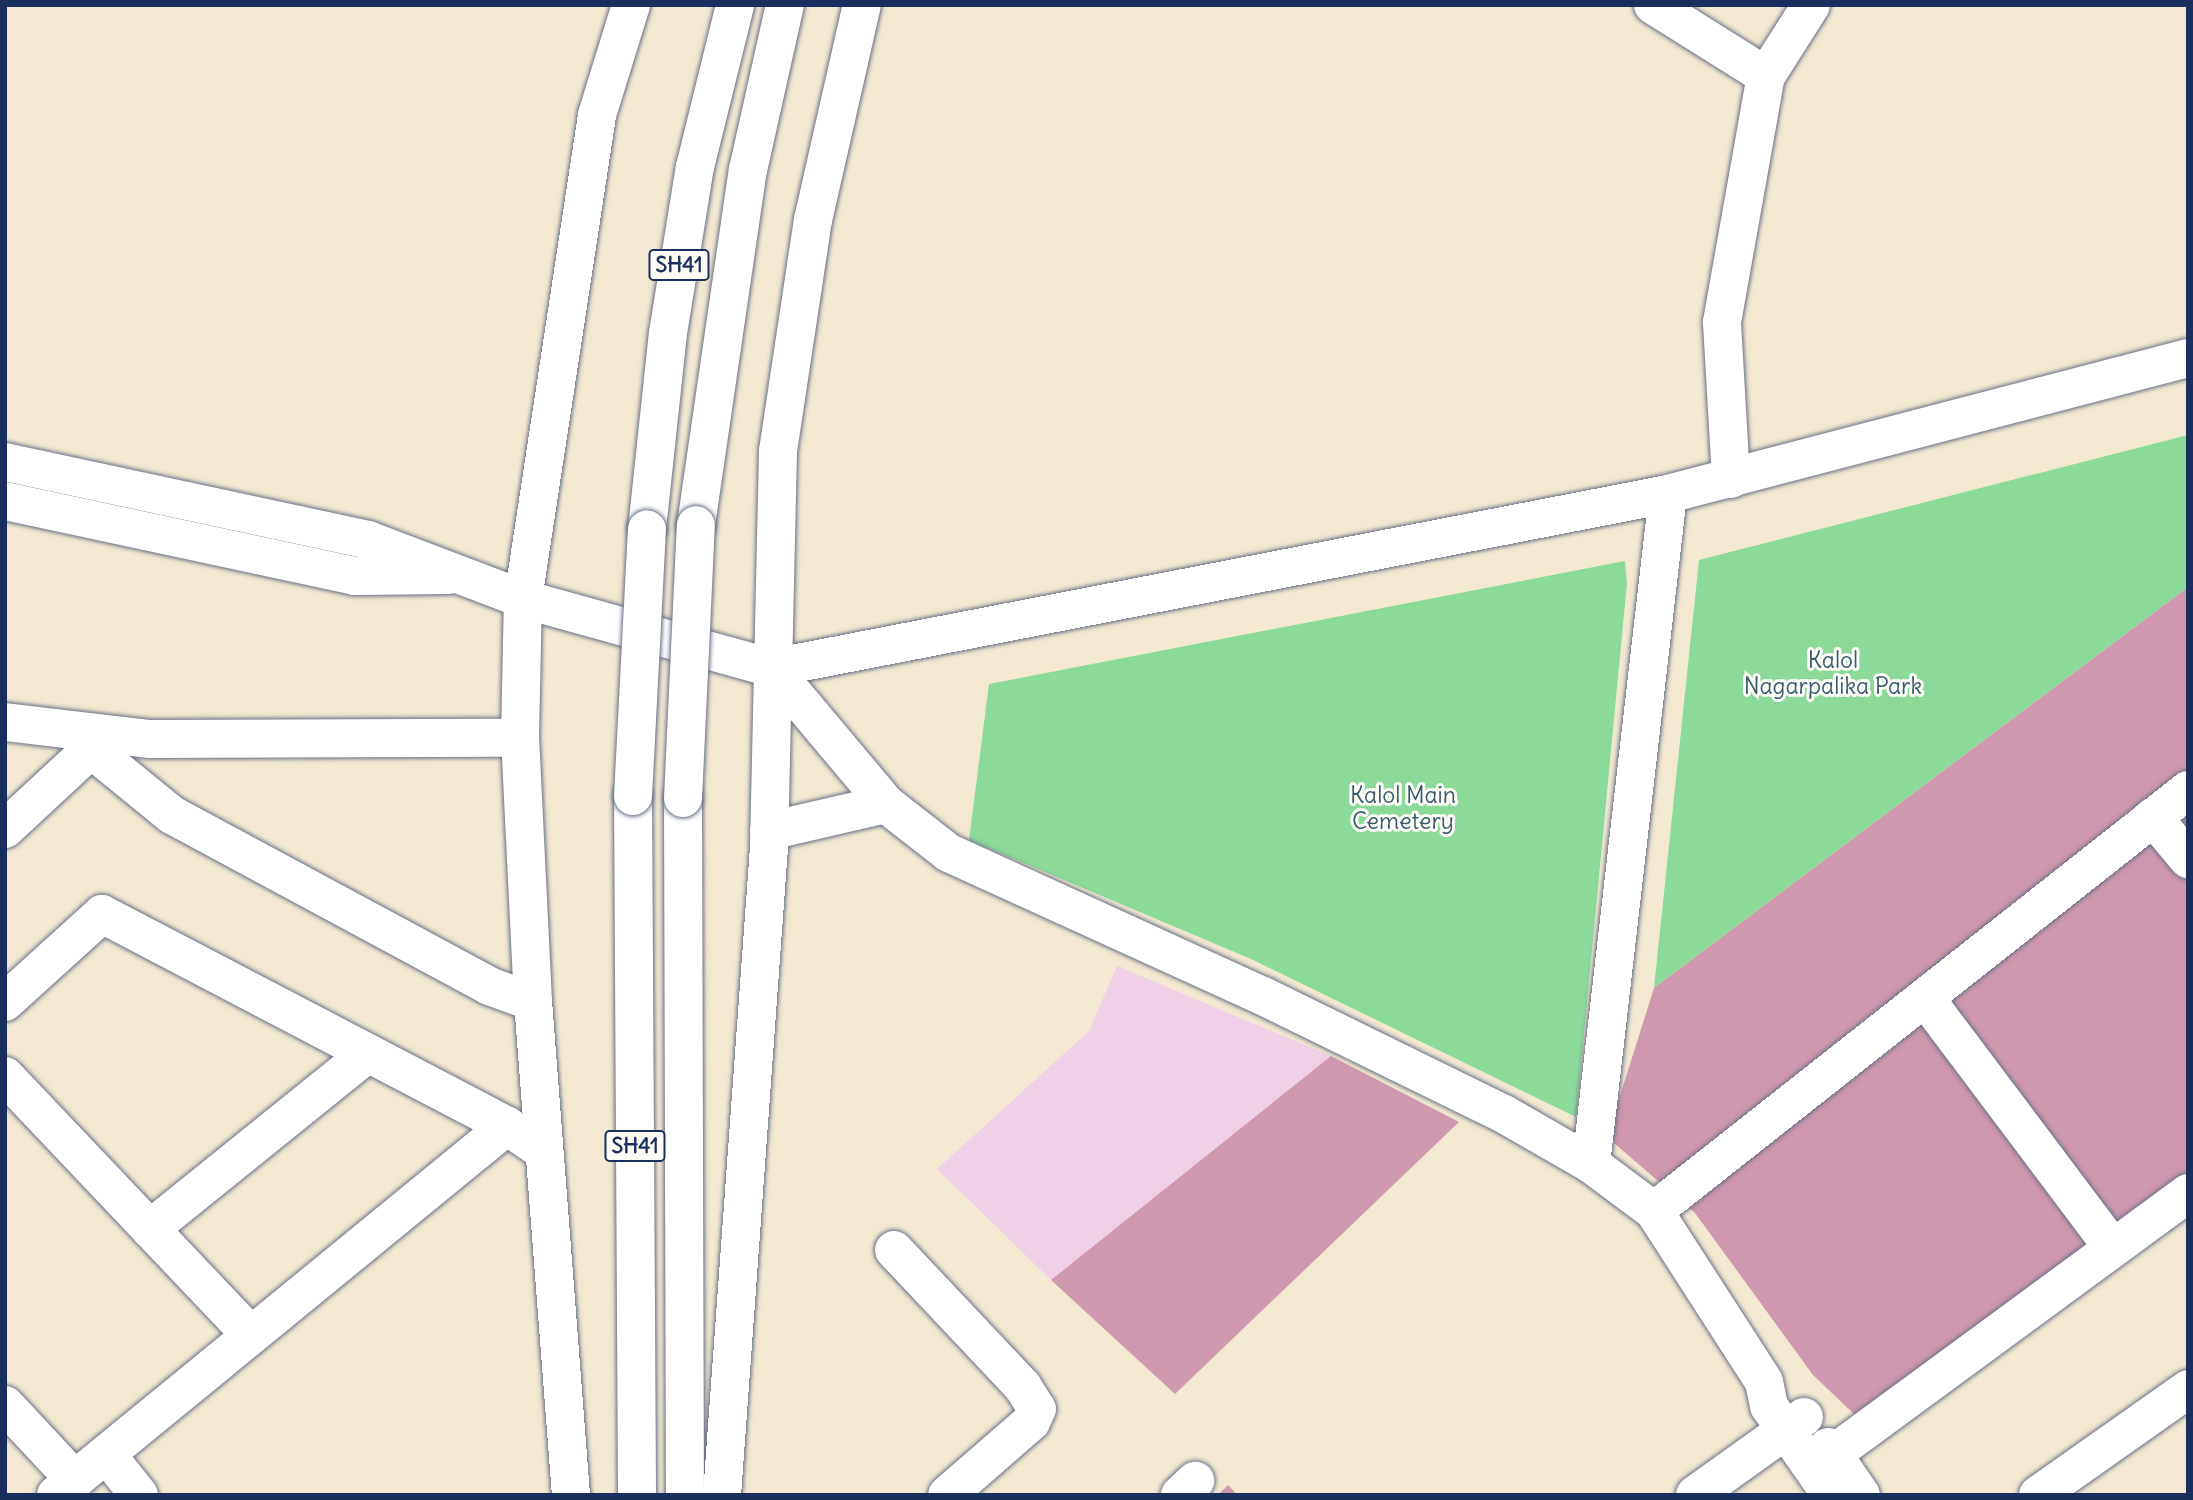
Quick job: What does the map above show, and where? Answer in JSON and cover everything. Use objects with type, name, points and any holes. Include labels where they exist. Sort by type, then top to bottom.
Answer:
[{"type":"street","points":[[571,1495],[542,1150],[533,1002],[520,738],[523,599],[595,128],[631,5]]},
{"type":"street","name":"SH41","points":[[637,1495],[633,796],[648,528],[668,333],[695,167],[735,5]]},
{"type":"street","name":"SH41","points":[[685,1495],[683,798],[696,525],[748,170],[785,5]]},
{"type":"street","points":[[722,1495],[769,831],[778,451],[792,343],[813,220],[862,5]]},
{"type":"street","points":[[1653,5],[1766,76]]},
{"type":"street","points":[[1731,479],[1722,322],[1766,76],[1811,5]]},
{"type":"street","points":[[5,462],[368,540],[410,553],[451,574],[523,599],[772,668],[1668,494],[2188,358]]},
{"type":"street","points":[[1591,1164],[1668,494]]},
{"type":"street","points":[[5,501],[355,576],[451,574]]},
{"type":"street","points":[[772,668],[886,804],[949,853],[1275,1002],[1504,1114],[1591,1164],[1654,1210],[1765,1382],[1769,1406],[1833,1454],[1861,1495]]},
{"type":"street","points":[[5,722],[150,738],[520,738]]},
{"type":"street","points":[[5,829],[91,749],[172,815],[489,986],[533,1002]]},
{"type":"street","points":[[1654,1210],[1926,999],[2188,790]]},
{"type":"street","points":[[769,831],[886,804]]},
{"type":"street","points":[[2153,817],[2188,859]]},
{"type":"street","points":[[5,1002],[102,914],[507,1126],[542,1150]]},
{"type":"street","points":[[1926,999],[2113,1248]]},
{"type":"street","points":[[150,1229],[368,1053]]},
{"type":"street","points":[[5,1076],[250,1334]]},
{"type":"street","points":[[5,1405],[65,1487],[507,1126]]},
{"type":"street","points":[[1833,1454],[2188,1193]]},
{"type":"street","points":[[894,1250],[1023,1387],[1037,1409],[1031,1422],[947,1495]]},
{"type":"street","points":[[2038,1495],[2188,1389]]},
{"type":"street","points":[[1695,1495],[1796,1424]]},
{"type":"street","points":[[1796,1424],[1831,1495]]},
{"type":"street","points":[[107,1455],[139,1495]]},
{"type":"shaded area","points":[[1117,966],[1331,1056],[1051,1280],[937,1169],[1089,1031]]},
{"type":"green space","name":"Kalol Nagarpalika Park","points":[[2188,435],[2188,587],[1654,988],[1699,560]]},
{"type":"green space","name":"Kalol Main Cemetery","points":[[1625,561],[1627,583],[1576,1117],[1251,959],[969,840],[989,684]]},
{"type":"building","points":[[2188,587],[2188,1172],[2131,1218],[1854,1414],[1813,1375],[1695,1213],[1607,1137],[1654,988]]},
{"type":"building","points":[[1331,1056],[1459,1122],[1175,1394],[1051,1280]]},
{"type":"building","points":[[1228,1485],[1237,1495],[1218,1495]]}]
